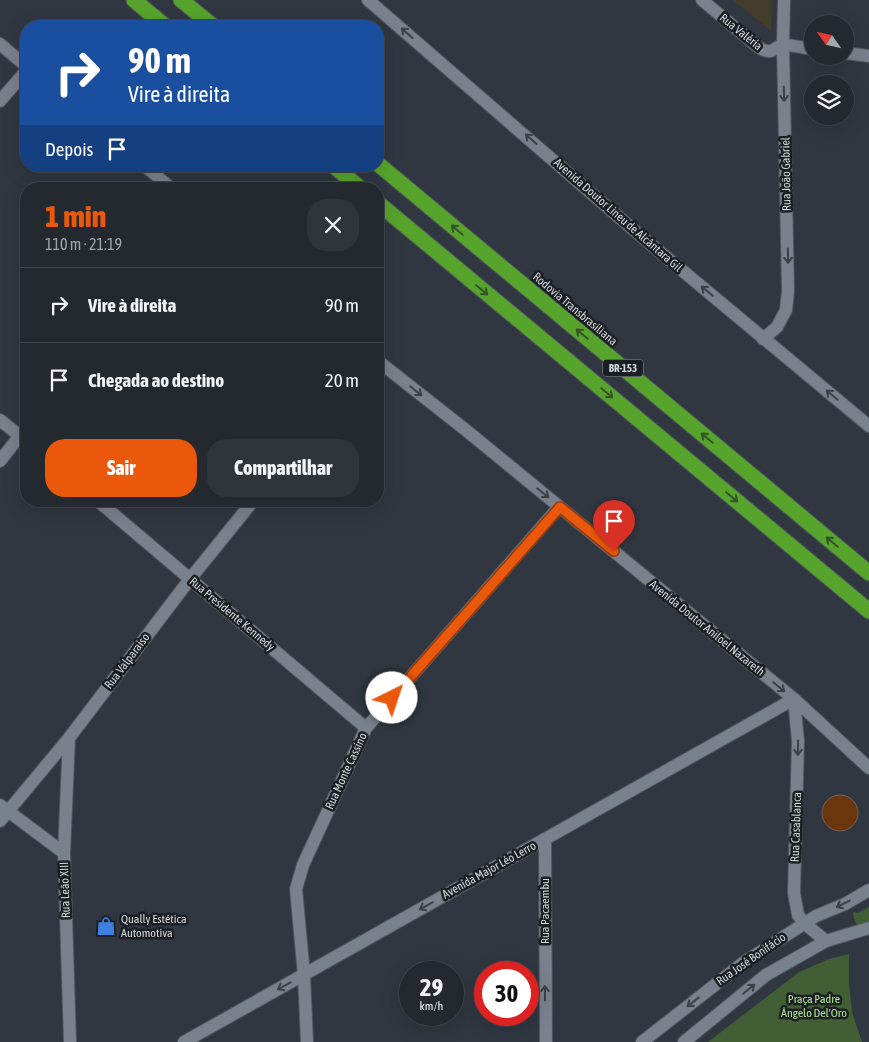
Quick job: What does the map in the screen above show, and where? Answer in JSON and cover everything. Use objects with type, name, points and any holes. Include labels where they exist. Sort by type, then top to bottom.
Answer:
[{"type":"highway","points":[[134,0],[158,20]]},
{"type":"highway","points":[[181,0],[205,20]]},
{"type":"highway","name":"Rodovia Transbrasiliana","points":[[384,169],[869,573]]},
{"type":"highway","points":[[341,172],[353,182]]},
{"type":"highway","name":"BR-153","points":[[384,208],[869,611]]},
{"type":"street","name":"Avenida Doutor Lineu de Alcântara Gil","points":[[368,0],[636,232],[869,426]]},
{"type":"street","name":"Rua Valéria","points":[[702,0],[764,51],[773,51],[783,45],[804,48]]},
{"type":"street","name":"Rua João Gabriel","points":[[764,338],[777,327],[786,310],[788,292],[783,45],[784,0]]},
{"type":"street","points":[[0,44],[20,61]]},
{"type":"street","points":[[854,54],[869,56]]},
{"type":"street","points":[[0,101],[20,78]]},
{"type":"street","points":[[152,172],[164,182]]},
{"type":"street","name":"Avenida Doutor Aniloel Nazareth","points":[[384,366],[467,431],[794,699],[869,768]]},
{"type":"street","points":[[0,420],[20,432]]},
{"type":"street","points":[[0,461],[20,439]]},
{"type":"street","name":"Rua Presidente Kennedy","points":[[105,507],[366,728]]},
{"type":"street","name":"Rua Valparaiso","points":[[3,813],[69,738],[190,579],[248,507]]},
{"type":"street","name":"Rua Monte Cassino","points":[[307,1042],[304,974],[296,889],[303,865],[366,728],[560,507]]},
{"type":"street","name":"Avenida Major Léo Lerro","points":[[184,1042],[794,699]]},
{"type":"street","name":"Rua Casablanca","points":[[794,699],[798,741],[794,893],[798,916],[826,941]]},
{"type":"street","name":"Rua Leão XIII","points":[[69,738],[64,853],[70,1042]]},
{"type":"street","points":[[3,813],[64,853]]},
{"type":"street","name":"Rua Pacaembu","points":[[545,839],[546,1042]]},
{"type":"street","name":"Rua José Bonifácio","points":[[642,1042],[743,963],[816,916],[845,904],[869,890]]},
{"type":"street","name":"Rua José Bonifácio","points":[[684,1042],[692,1038],[766,975],[826,941],[869,928]]},
{"type":"shaded area","points":[[733,0],[772,0],[771,31]]},
{"type":"green space","points":[[869,907],[869,925],[859,928],[854,919],[853,912],[858,913]]},
{"type":"green space","name":"Praça Padre Ângelo Del'Oro","points":[[849,954],[849,984],[852,1012],[862,1042],[708,1042],[799,972],[829,959]]},
{"type":"building","points":[[840,795],[847,796],[853,800],[857,806],[857,820],[853,826],[847,830],[840,831],[833,830],[827,826],[823,820],[822,813],[823,806],[827,800],[833,796]]},
{"type":"place","name":"Qually Estética Automotiva","points":[[106,926]]},
{"type":"route","points":[[392,698],[560,507],[614,551]]}]
